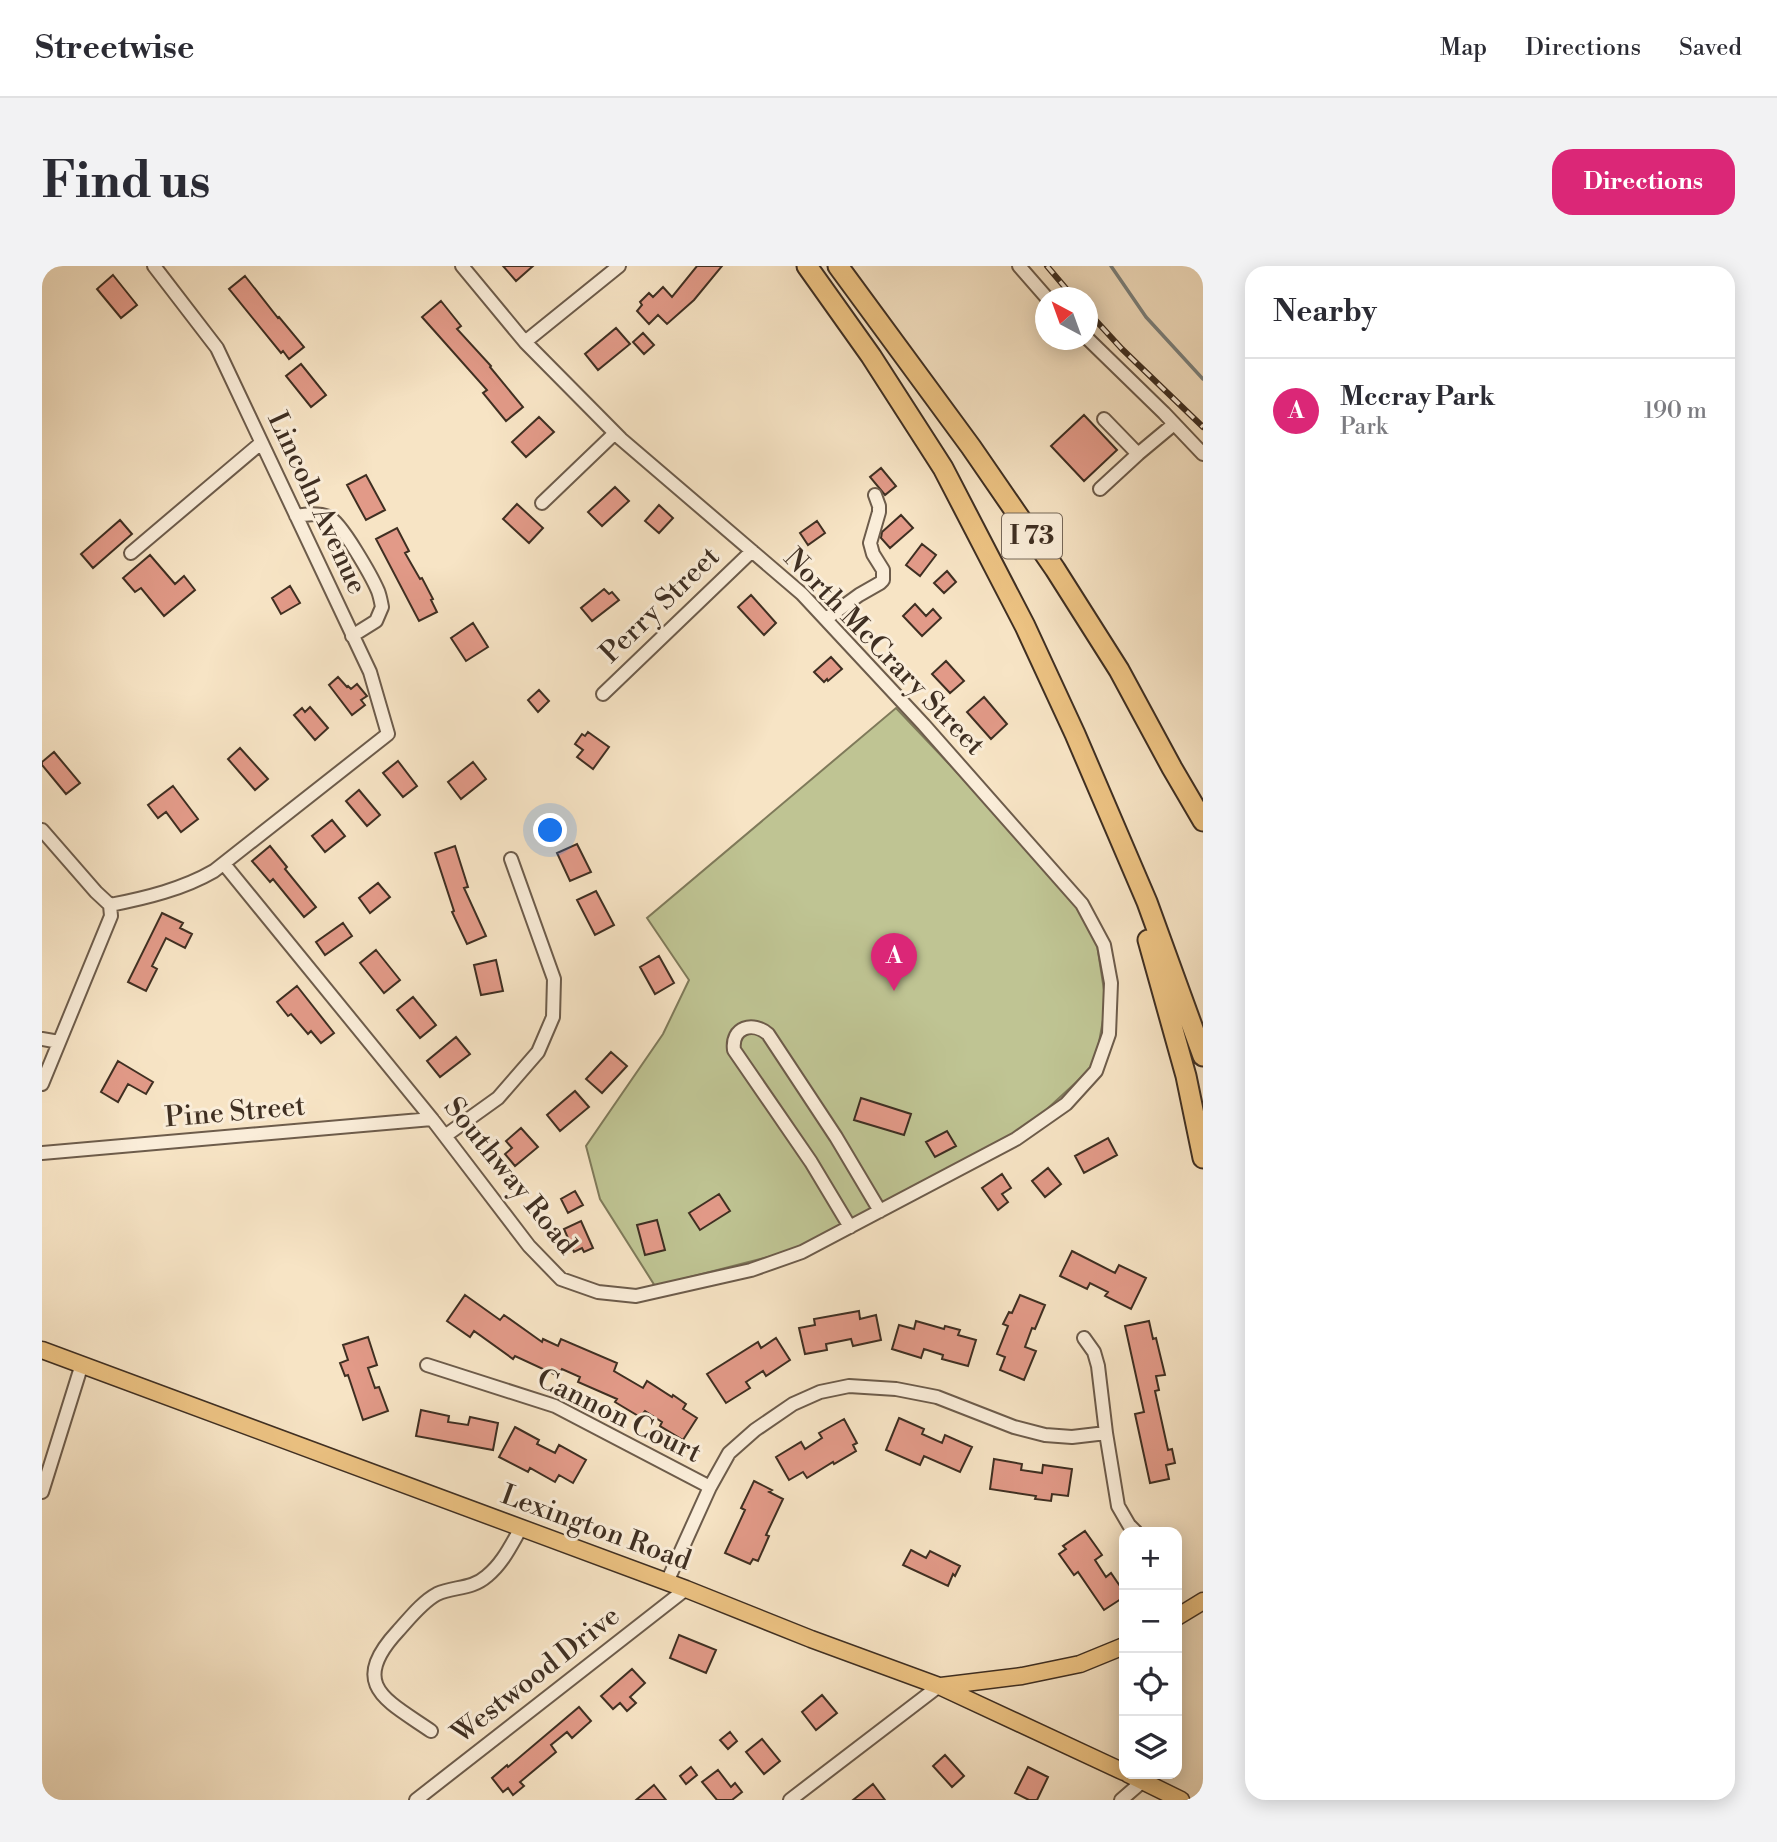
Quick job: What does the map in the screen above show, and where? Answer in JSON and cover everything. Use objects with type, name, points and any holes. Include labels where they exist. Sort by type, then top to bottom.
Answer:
[{"type":"highway","name":"I 73","points":[[807,266],[871,356],[943,468],[1024,626],[1075,734],[1136,897],[1186,1076],[1203,1158]]},
{"type":"highway","name":"I 73","points":[[838,266],[971,447],[1055,569],[1119,670],[1203,821]]},
{"type":"highway","points":[[1075,734],[1147,902],[1203,1056]]},
{"type":"highway","points":[[1172,768],[1203,839]]},
{"type":"main road","name":"Lexington Road","points":[[42,1350],[939,1686],[1119,1770]]},
{"type":"main road","points":[[1182,1615],[1203,1601]]},
{"type":"main road","points":[[939,1686],[1022,1676],[1080,1664],[1119,1648]]},
{"type":"main road","name":"Lexington Road","points":[[1139,1779],[1181,1800]]},
{"type":"street","name":"Lincoln Avenue","points":[[154,266],[216,348],[370,672],[388,734],[224,864]]},
{"type":"street","name":"North McCrary Street","points":[[462,266],[525,342],[615,433],[802,594],[924,725],[1082,904],[1104,945],[1111,982]]},
{"type":"street","points":[[525,342],[619,266]]},
{"type":"street","points":[[1019,266],[1037,287]]},
{"type":"street","points":[[1098,350],[1203,454]]},
{"type":"street","points":[[1104,419],[1138,454]]},
{"type":"street","points":[[1100,489],[1174,424]]},
{"type":"street","points":[[542,503],[615,433]]},
{"type":"street","points":[[131,554],[261,443]]},
{"type":"street","points":[[825,619],[883,580],[883,570],[870,543],[879,512],[875,495]]},
{"type":"street","points":[[296,516],[315,515],[334,520],[377,591],[382,607],[376,621],[352,636]]},
{"type":"street","name":"Perry Street","points":[[603,694],[752,551]]},
{"type":"street","points":[[42,830],[110,905],[111,916],[42,1084]]},
{"type":"street","points":[[445,1136],[498,1098],[538,1052],[552,1017],[554,979],[511,859]]},
{"type":"street","points":[[110,905],[170,890],[204,877],[224,864]]},
{"type":"street","name":"Southway Road","points":[[224,864],[432,1119],[529,1246],[561,1279],[598,1292],[636,1296],[751,1270],[802,1252],[1016,1139],[1066,1104],[1097,1071],[1109,1034],[1111,982]]},
{"type":"street","points":[[850,1227],[810,1162],[734,1050],[734,1037],[740,1031],[755,1027],[768,1034],[836,1137],[880,1211]]},
{"type":"street","points":[[42,1039],[59,1042]]},
{"type":"street","name":"Pine Street","points":[[42,1153],[432,1119]]},
{"type":"street","points":[[1084,1338],[1094,1352],[1098,1366],[1118,1506],[1131,1527]]},
{"type":"street","points":[[42,1492],[82,1364]]},
{"type":"street","name":"Cannon Court","points":[[426,1365],[555,1406],[710,1487]]},
{"type":"street","points":[[667,1582],[729,1452],[793,1404],[820,1392],[849,1386],[896,1389],[937,1397],[1014,1427],[1045,1435],[1072,1437],[1106,1433]]},
{"type":"street","points":[[432,1731],[400,1710],[377,1689],[373,1670],[377,1659],[386,1644],[435,1595],[477,1584],[487,1576],[502,1561],[521,1528]]},
{"type":"street","name":"Westwood Drive","points":[[416,1800],[686,1589]]},
{"type":"street","points":[[790,1800],[939,1686]]},
{"type":"street","points":[[1121,1800],[1143,1781]]},
{"type":"green space","points":[[896,708],[1021,840],[1094,925],[1106,1003],[1095,1065],[1022,1132],[803,1248],[655,1286],[600,1199],[586,1146],[663,1034],[689,980],[647,918]]},
{"type":"building","points":[[503,266],[533,266],[516,281]]},
{"type":"building","points":[[697,266],[722,266],[694,300],[667,324],[658,315],[649,324],[637,311],[642,305],[640,302],[649,293],[653,297],[663,287],[672,297]]},
{"type":"building","points":[[113,275],[137,305],[121,318],[97,289]]},
{"type":"building","points":[[245,276],[304,347],[289,359],[283,351],[281,353],[229,289]]},
{"type":"building","points":[[441,301],[461,326],[457,329],[523,407],[506,421],[483,393],[487,390],[422,317]]},
{"type":"building","points":[[616,328],[630,344],[598,370],[585,354]]},
{"type":"building","points":[[643,333],[654,345],[644,354],[633,342]]},
{"type":"building","points":[[301,364],[326,395],[311,407],[286,376]]},
{"type":"building","points":[[1084,415],[1117,450],[1084,481],[1051,446]]},
{"type":"building","points":[[539,417],[554,432],[526,457],[512,442]]},
{"type":"building","points":[[881,468],[896,486],[885,495],[870,477]]},
{"type":"building","points":[[366,475],[385,510],[366,520],[347,485]]},
{"type":"building","points":[[615,487],[629,501],[602,526],[588,512]]},
{"type":"building","points":[[517,504],[543,528],[529,543],[503,519]]},
{"type":"building","points":[[659,505],[673,518],[659,533],[645,521]]},
{"type":"building","points":[[901,515],[913,528],[890,548],[881,538],[882,532]]},
{"type":"building","points":[[120,520],[132,534],[93,568],[81,554]]},
{"type":"building","points":[[817,521],[825,533],[808,545],[800,533]]},
{"type":"building","points":[[397,528],[409,551],[405,553],[420,579],[422,578],[437,612],[419,621],[376,539]]},
{"type":"building","points":[[922,544],[936,555],[920,576],[906,565]]},
{"type":"building","points":[[150,555],[175,584],[184,576],[195,590],[164,616],[141,588],[135,592],[123,578]]},
{"type":"building","points":[[947,571],[956,582],[944,593],[934,583]]},
{"type":"building","points":[[290,586],[300,603],[281,614],[272,598]]},
{"type":"building","points":[[604,589],[609,594],[612,592],[619,600],[592,621],[581,608]]},
{"type":"building","points":[[751,595],[776,623],[764,635],[738,607]]},
{"type":"building","points":[[915,604],[926,616],[933,609],[941,618],[922,636],[903,616]]},
{"type":"building","points":[[473,623],[488,647],[466,661],[451,638]]},
{"type":"building","points":[[831,657],[842,669],[824,682],[814,672]]},
{"type":"building","points":[[946,661],[964,681],[950,693],[932,674]]},
{"type":"building","points":[[338,677],[351,689],[357,684],[367,696],[361,700],[365,705],[352,715],[329,685]]},
{"type":"building","points":[[539,690],[549,701],[538,712],[528,700]]},
{"type":"building","points":[[984,697],[1007,724],[991,739],[967,712]]},
{"type":"building","points":[[310,707],[328,728],[315,740],[294,715],[302,708],[305,712]]},
{"type":"building","points":[[588,732],[609,747],[593,769],[577,757],[583,750],[575,744],[582,734],[585,736]]},
{"type":"building","points":[[240,748],[268,779],[255,790],[228,759]]},
{"type":"building","points":[[54,752],[80,783],[66,794],[42,765]]},
{"type":"building","points":[[398,761],[417,786],[403,797],[383,773]]},
{"type":"building","points":[[473,762],[486,779],[461,799],[448,782]]},
{"type":"building","points":[[173,786],[198,819],[181,832],[166,812],[158,818],[148,805]]},
{"type":"building","points":[[359,790],[380,815],[367,826],[346,801]]},
{"type":"building","points":[[332,820],[345,836],[325,852],[312,836]]},
{"type":"building","points":[[577,844],[591,872],[570,881],[557,853]]},
{"type":"building","points":[[270,846],[316,907],[304,917],[273,879],[270,882],[252,861]]},
{"type":"building","points":[[455,846],[468,887],[464,888],[486,936],[467,944],[452,912],[454,911],[435,853]]},
{"type":"building","points":[[378,883],[390,897],[370,913],[359,898]]},
{"type":"building","points":[[596,891],[614,925],[595,935],[577,900]]},
{"type":"building","points":[[162,913],[183,923],[180,928],[192,934],[185,948],[166,938],[152,966],[157,969],[146,991],[128,982]]},
{"type":"building","points":[[343,923],[352,936],[325,955],[316,942]]},
{"type":"building","points":[[376,950],[400,980],[384,993],[360,963]]},
{"type":"building","points":[[659,956],[674,983],[655,994],[640,967]]},
{"type":"building","points":[[496,960],[503,991],[481,995],[474,965]]},
{"type":"building","points":[[297,986],[334,1033],[321,1043],[311,1031],[308,1034],[291,1014],[288,1016],[277,1002]]},
{"type":"building","points":[[413,997],[436,1025],[420,1038],[397,1010]]},
{"type":"building","points":[[456,1037],[470,1054],[440,1077],[427,1061]]},
{"type":"building","points":[[611,1052],[627,1066],[602,1093],[586,1079]]},
{"type":"building","points":[[118,1061],[153,1082],[146,1094],[128,1084],[118,1102],[101,1092]]},
{"type":"building","points":[[575,1091],[589,1107],[560,1131],[547,1115]]},
{"type":"building","points":[[861,1098],[911,1114],[904,1135],[854,1120]]},
{"type":"building","points":[[521,1128],[538,1147],[515,1166],[505,1154],[512,1148],[506,1141]]},
{"type":"building","points":[[947,1131],[956,1146],[935,1157],[926,1142]]},
{"type":"building","points":[[1108,1138],[1117,1155],[1084,1173],[1075,1156]]},
{"type":"building","points":[[1048,1168],[1061,1184],[1045,1197],[1032,1181]]},
{"type":"building","points":[[1002,1174],[1011,1188],[1002,1194],[1008,1202],[998,1210],[982,1188]]},
{"type":"building","points":[[575,1191],[583,1205],[568,1213],[561,1199]]},
{"type":"building","points":[[719,1194],[730,1211],[700,1230],[689,1213]]},
{"type":"building","points":[[657,1220],[665,1250],[645,1255],[637,1225]]},
{"type":"building","points":[[581,1221],[593,1248],[584,1252],[582,1248],[574,1252],[564,1229]]},
{"type":"building","points":[[1072,1251],[1115,1273],[1119,1265],[1146,1278],[1131,1309],[1105,1296],[1108,1292],[1090,1283],[1087,1289],[1060,1276]]},
{"type":"building","points":[[465,1295],[500,1320],[504,1315],[542,1342],[543,1339],[558,1346],[561,1339],[617,1363],[614,1371],[643,1388],[647,1381],[672,1397],[673,1395],[686,1404],[683,1409],[697,1418],[683,1440],[660,1426],[662,1422],[645,1411],[640,1417],[615,1402],[617,1399],[578,1382],[580,1377],[562,1369],[558,1376],[515,1356],[513,1359],[474,1331],[470,1337],[447,1321]]},
{"type":"building","points":[[1020,1295],[1045,1305],[1025,1347],[1036,1351],[1024,1380],[1000,1370],[1005,1357],[997,1354],[1008,1326],[1003,1324],[1009,1312],[1012,1313]]},
{"type":"building","points":[[859,1311],[860,1319],[876,1315],[881,1340],[853,1346],[851,1339],[826,1344],[827,1350],[805,1354],[799,1328],[815,1325],[814,1319]]},
{"type":"building","points":[[916,1321],[944,1329],[945,1326],[960,1330],[958,1335],[976,1340],[968,1366],[942,1359],[943,1355],[924,1349],[921,1358],[892,1349],[899,1325],[914,1329]]},
{"type":"building","points":[[1149,1321],[1165,1375],[1156,1376],[1159,1390],[1155,1391],[1168,1450],[1172,1449],[1175,1463],[1166,1465],[1169,1479],[1150,1483],[1135,1414],[1144,1412],[1125,1326]]},
{"type":"building","points":[[368,1337],[377,1365],[368,1368],[388,1411],[363,1420],[348,1375],[345,1376],[340,1363],[348,1360],[343,1345]]},
{"type":"building","points":[[776,1338],[790,1360],[766,1376],[763,1371],[746,1382],[750,1388],[726,1403],[707,1374],[758,1342],[761,1348]]},
{"type":"building","points":[[421,1410],[449,1416],[448,1422],[468,1425],[470,1417],[498,1423],[493,1450],[416,1436]]},
{"type":"building","points":[[899,1418],[924,1429],[922,1434],[942,1443],[945,1435],[972,1447],[960,1472],[924,1456],[920,1465],[886,1450]]},
{"type":"building","points":[[844,1419],[857,1443],[853,1445],[856,1451],[807,1478],[803,1472],[789,1480],[776,1457],[801,1442],[805,1449],[822,1438],[819,1433]]},
{"type":"building","points":[[515,1427],[539,1440],[537,1444],[555,1453],[559,1445],[586,1460],[573,1483],[559,1475],[555,1482],[530,1468],[528,1472],[499,1457]]},
{"type":"building","points":[[994,1459],[1022,1464],[1021,1470],[1042,1473],[1043,1465],[1072,1469],[1068,1496],[1052,1494],[1051,1501],[990,1489]]},
{"type":"building","points":[[754,1481],[783,1499],[766,1535],[769,1536],[758,1561],[753,1559],[750,1564],[725,1553],[745,1510],[741,1508]]},
{"type":"building","points":[[1085,1531],[1102,1555],[1095,1560],[1106,1577],[1111,1573],[1119,1585],[1119,1600],[1104,1610],[1078,1572],[1074,1575],[1059,1554],[1066,1549],[1063,1546]]},
{"type":"building","points":[[911,1550],[926,1558],[930,1551],[960,1566],[948,1586],[903,1565]]},
{"type":"building","points":[[679,1635],[716,1650],[706,1673],[670,1658]]},
{"type":"building","points":[[632,1669],[645,1683],[630,1697],[636,1703],[627,1711],[620,1703],[613,1709],[601,1696]]},
{"type":"building","points":[[822,1695],[837,1713],[816,1730],[802,1712]]},
{"type":"building","points":[[579,1707],[591,1721],[572,1738],[567,1732],[551,1745],[556,1752],[520,1782],[524,1786],[513,1795],[508,1788],[503,1792],[492,1778]]},
{"type":"building","points":[[730,1732],[737,1741],[728,1749],[720,1740]]},
{"type":"building","points":[[762,1739],[780,1761],[764,1774],[746,1752]]},
{"type":"building","points":[[945,1755],[964,1776],[952,1787],[933,1766]]},
{"type":"building","points":[[691,1767],[697,1775],[686,1784],[680,1776]]},
{"type":"building","points":[[1028,1767],[1048,1777],[1037,1800],[1029,1800],[1015,1793]]},
{"type":"building","points":[[718,1770],[731,1787],[735,1783],[742,1792],[732,1800],[717,1800],[702,1782]]},
{"type":"building","points":[[873,1784],[885,1800],[853,1800]]},
{"type":"building","points":[[654,1785],[666,1800],[636,1800]]},
{"type":"waterway","points":[[1111,266],[1146,317],[1203,379]]},
{"type":"railway","points":[[1047,266],[1065,287]]},
{"type":"railway","points":[[1098,323],[1203,427]]},
{"type":"place","name":"Mccray Park","points":[[894,991]]}]
